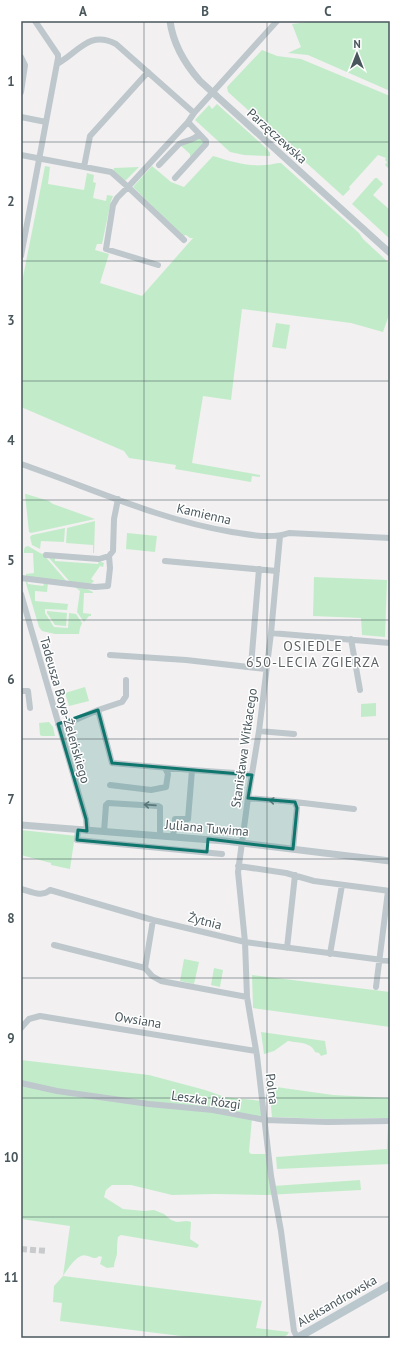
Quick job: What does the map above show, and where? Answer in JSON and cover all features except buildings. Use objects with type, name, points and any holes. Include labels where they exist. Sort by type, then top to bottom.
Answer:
[{"type":"main road","name":"Aleksandrowska","points":[[297,1338],[390,1284]]},
{"type":"street","points":[[21,256],[30,216],[58,55],[35,21]]},
{"type":"street","name":"Parzęczewska","points":[[170,21],[174,39],[181,56],[194,75],[390,254]]},
{"type":"street","points":[[158,265],[106,249],[113,205],[116,198],[188,122],[194,112],[277,21]]},
{"type":"street","points":[[57,64],[88,42],[102,39],[116,44],[194,112]]},
{"type":"street","points":[[21,57],[25,65],[21,92]]},
{"type":"street","points":[[84,167],[90,136],[148,72]]},
{"type":"street","points":[[21,117],[46,122]]},
{"type":"street","points":[[175,178],[206,144],[206,141],[188,122]]},
{"type":"street","points":[[159,165],[179,144],[193,140],[199,134]]},
{"type":"street","points":[[21,156],[111,172],[184,240]]},
{"type":"street","name":"Kamienna","points":[[21,464],[178,520],[212,528],[245,534],[280,536],[289,533],[390,538]]},
{"type":"street","points":[[46,555],[99,559],[109,556],[113,551],[114,519],[118,499]]},
{"type":"street","name":"Stanisława Witkacego","points":[[242,842],[259,730],[271,633],[280,536]]},
{"type":"street","points":[[21,578],[83,586],[105,587],[109,584],[109,556]]},
{"type":"street","points":[[165,560],[277,571]]},
{"type":"street","points":[[251,666],[259,569]]},
{"type":"street","name":"Tadeusza Boya-Żeleńskiego","points":[[21,594],[86,819],[87,831]]},
{"type":"street","points":[[271,633],[390,643]]},
{"type":"street","points":[[352,639],[360,690]]},
{"type":"street","points":[[110,654],[251,666],[266,669]]},
{"type":"street","points":[[58,724],[66,724],[98,710],[122,702],[126,696],[126,680]]},
{"type":"street","points":[[21,691],[28,691],[30,708]]},
{"type":"street","points":[[98,710],[112,763],[252,775]]},
{"type":"street","points":[[259,730],[294,734]]},
{"type":"street","points":[[110,784],[151,790],[166,787],[168,774],[166,768]]},
{"type":"street","points":[[173,837],[175,819],[188,819],[192,770]]},
{"type":"street","points":[[248,798],[354,808]]},
{"type":"street","points":[[293,849],[296,802]]},
{"type":"street","points":[[104,832],[106,805],[108,803],[136,804],[160,807],[160,836]]},
{"type":"street","name":"Juliana Tuwima","points":[[21,825],[242,842],[390,861]]},
{"type":"street","points":[[78,830],[77,840],[222,854]]},
{"type":"street","points":[[207,852],[208,839]]},
{"type":"street","name":"Polna","points":[[242,842],[238,866],[245,942],[247,997],[256,1051],[272,1181],[281,1230],[294,1331],[297,1338]]},
{"type":"street","points":[[238,866],[295,875],[309,880],[389,891],[376,987]]},
{"type":"street","points":[[287,948],[295,875]]},
{"type":"street","points":[[330,954],[342,885]]},
{"type":"street","name":"Żytnia","points":[[21,889],[42,894],[50,890],[153,920],[245,942],[390,962]]},
{"type":"street","points":[[145,968],[153,920]]},
{"type":"street","points":[[54,945],[145,968],[152,976],[161,981],[247,997]]},
{"type":"street","name":"Owsiana","points":[[21,1028],[29,1019],[40,1016],[256,1051]]},
{"type":"street","name":"Leszka Rózgi","points":[[21,1082],[57,1091],[149,1104],[213,1110],[265,1120],[328,1122],[390,1121]]},
{"type":"highlighted area","points":[[98,710],[112,763],[252,775],[248,798],[295,802],[297,808],[293,849],[208,839],[207,852],[77,840],[78,830],[87,831],[86,819],[58,724]]},
{"type":"green space","points":[[317,21],[390,21],[390,91],[308,55],[288,53],[301,47],[292,24]]},
{"type":"green space","points":[[262,50],[277,56],[301,59],[390,96],[390,170],[385,165],[387,162],[385,160],[386,158],[378,155],[349,187],[350,189],[343,196],[228,92],[227,87]]},
{"type":"green space","points":[[217,104],[266,148],[270,153],[270,156],[244,155],[230,152],[195,120],[209,105],[212,109]]},
{"type":"green space","points":[[198,138],[203,140],[203,144],[191,157],[190,154],[180,145]]},
{"type":"green space","points":[[213,156],[252,165],[281,163],[359,233],[363,239],[390,264],[390,312],[383,332],[351,323],[242,309],[231,400],[203,396],[192,463],[260,475],[260,477],[252,476],[251,482],[175,469],[176,465],[129,458],[124,451],[21,407],[21,287],[45,166],[50,167],[48,184],[84,190],[87,173],[94,175],[93,182],[96,183],[93,198],[106,201],[107,195],[113,196],[102,244],[97,244],[95,250],[109,254],[100,283],[142,296],[193,238],[186,235],[183,236],[133,187],[152,166],[171,182],[184,187]]},
{"type":"green space","points":[[139,167],[125,181],[113,171],[114,168]]},
{"type":"green space","points":[[375,178],[383,184],[373,195],[390,210],[390,239],[352,204]]},
{"type":"green space","points":[[276,323],[290,325],[286,349],[272,347]]},
{"type":"green space","points":[[25,494],[49,501],[53,504],[95,519],[31,533],[29,532]]},
{"type":"green space","points":[[95,521],[94,553],[93,545],[66,543],[67,528]]},
{"type":"green space","points":[[65,528],[64,542],[41,541],[40,549],[32,545],[30,537],[32,535]]},
{"type":"green space","points":[[127,533],[157,536],[155,552],[126,549]]},
{"type":"green space","points":[[28,546],[43,554],[68,583],[26,576],[26,574],[34,573],[33,553],[24,553],[25,547]]},
{"type":"green space","points":[[49,558],[55,558],[55,561],[98,564],[99,561],[104,563],[103,567],[100,566],[91,579],[94,581],[83,585],[71,583]]},
{"type":"green space","points":[[314,577],[387,580],[385,637],[362,635],[361,618],[313,616]]},
{"type":"green space","points":[[25,580],[27,580],[28,584],[43,586],[45,582],[48,583],[47,592],[35,591],[35,601],[68,604],[67,610],[45,609],[45,613],[54,627],[68,628],[69,613],[76,614],[82,623],[79,634],[55,634],[42,631],[39,627]]},
{"type":"green space","points":[[75,587],[85,588],[93,592],[84,593],[83,613],[91,614],[91,616],[89,616],[84,622],[77,612],[80,591]]},
{"type":"green space","points":[[47,611],[67,613],[66,626],[55,625]]},
{"type":"green space","points":[[85,687],[89,701],[69,706],[65,693]]},
{"type":"green space","points":[[376,703],[376,716],[361,717],[361,704]]},
{"type":"green space","points":[[49,722],[53,727],[55,736],[40,735],[39,723]]},
{"type":"green space","points":[[21,830],[77,836],[77,840],[74,842],[70,869],[51,865],[51,863],[21,855]]},
{"type":"green space","points":[[184,959],[199,962],[194,984],[180,981]]},
{"type":"green space","points":[[214,968],[223,970],[220,987],[211,985]]},
{"type":"green space","points":[[252,975],[390,992],[390,1027],[253,1008]]},
{"type":"green space","points":[[261,1032],[325,1041],[327,1054],[321,1056],[319,1053],[315,1052],[311,1046],[288,1041],[274,1051],[264,1054]]},
{"type":"green space","points":[[21,1060],[149,1075],[225,1097],[262,1101],[265,1120],[252,1118],[249,1152],[251,1154],[269,1154],[273,1186],[360,1180],[361,1190],[266,1195],[172,1195],[131,1185],[112,1185],[106,1190],[104,1197],[123,1209],[144,1211],[154,1210],[177,1222],[191,1222],[190,1239],[199,1245],[197,1248],[121,1235],[118,1237],[117,1254],[114,1267],[107,1268],[100,1264],[102,1257],[99,1256],[97,1258],[93,1258],[84,1255],[73,1262],[63,1276],[70,1226],[21,1219]]},
{"type":"green space","points":[[269,1086],[333,1095],[390,1098],[390,1118],[330,1119],[272,1117]]},
{"type":"green space","points":[[388,1125],[390,1125],[390,1164],[277,1169],[276,1157],[387,1149]]},
{"type":"green space","points":[[63,1276],[262,1301],[256,1328],[289,1332],[282,1338],[197,1338],[60,1321],[62,1303],[53,1302],[54,1286]]},
{"type":"tunnel","points":[[21,1249],[47,1251]]},
{"type":"district","name":"OSIEDLE 650-LECIA ZGIERZA","points":[[313,654]]}]
